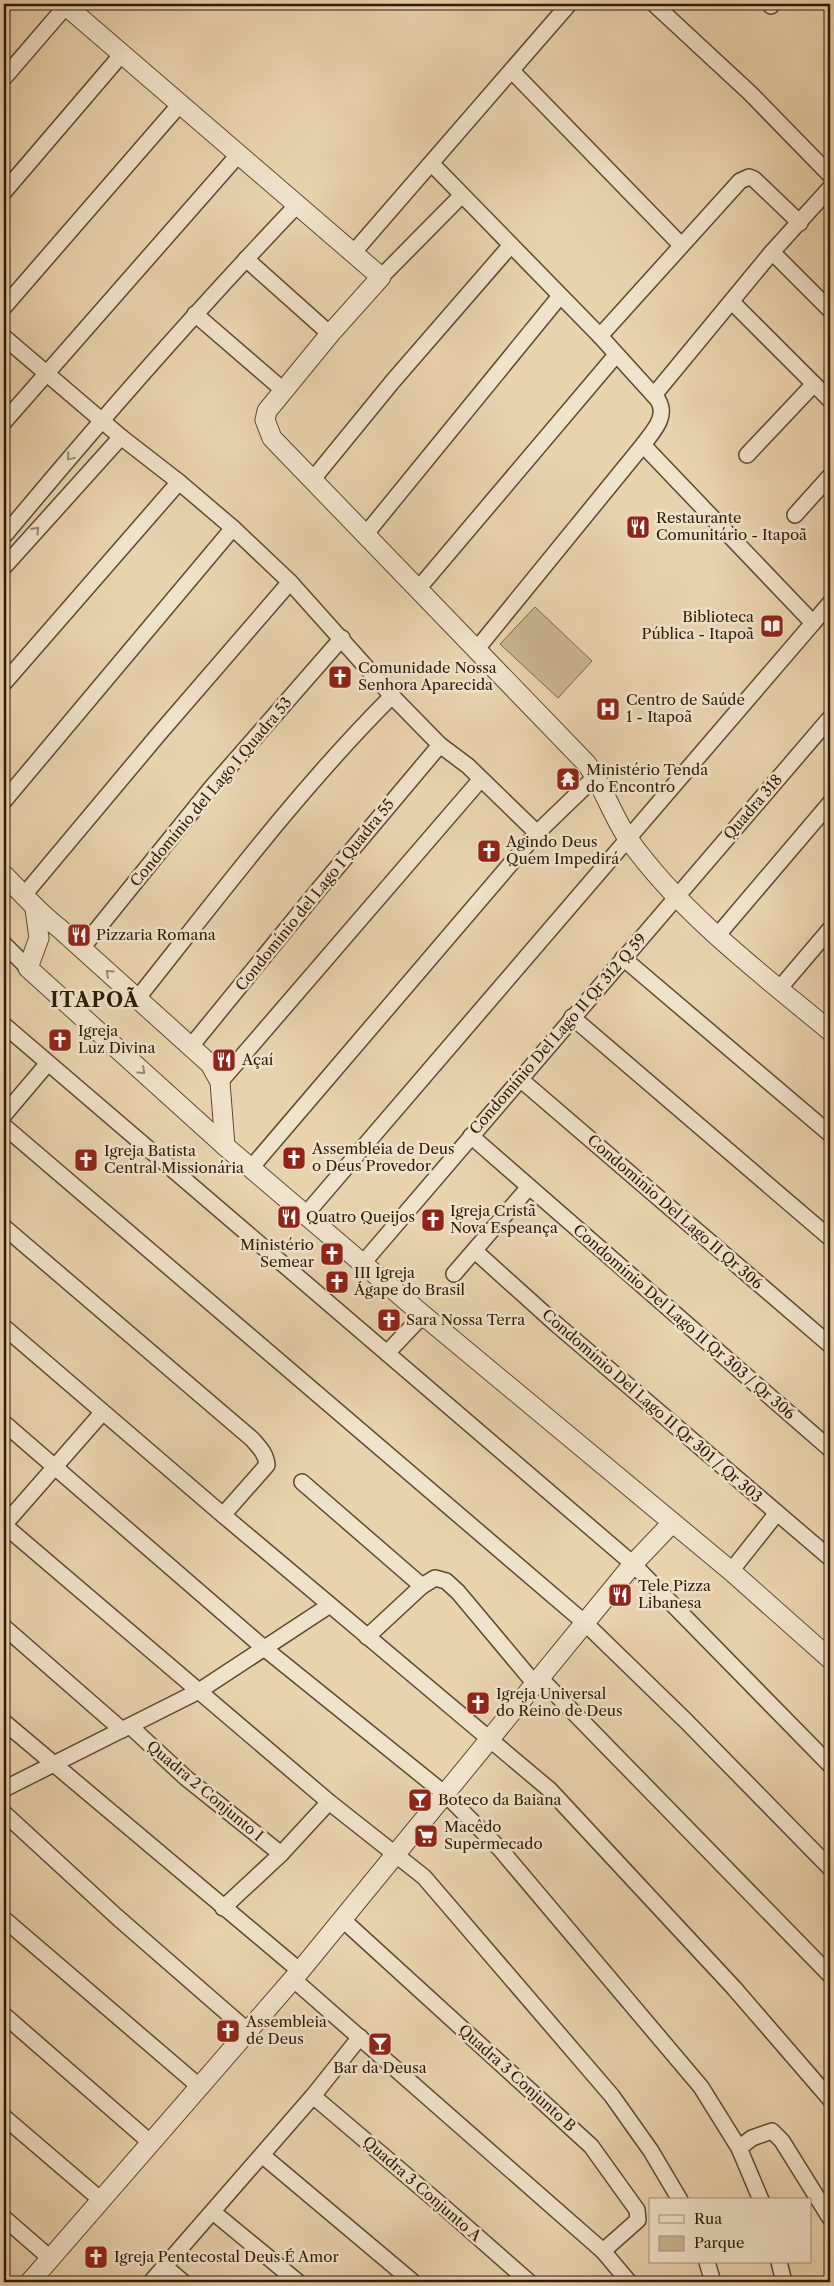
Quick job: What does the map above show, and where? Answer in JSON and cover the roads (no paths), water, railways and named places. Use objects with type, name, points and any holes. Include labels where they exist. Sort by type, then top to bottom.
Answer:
[{"type":"street","points":[[354,252],[569,4]]},
{"type":"street","points":[[4,78],[65,5],[381,276]]},
{"type":"street","points":[[664,7],[830,175]]},
{"type":"street","points":[[4,192],[122,54]]},
{"type":"street","points":[[512,72],[681,246]]},
{"type":"street","points":[[4,308],[181,104]]},
{"type":"street","points":[[4,422],[239,154]]},
{"type":"street","points":[[432,164],[600,336],[662,406],[658,423],[643,445],[476,650]]},
{"type":"street","points":[[600,336],[735,185],[749,178],[754,179],[773,195],[800,223]]},
{"type":"street","points":[[654,395],[772,252],[830,188]]},
{"type":"street","points":[[462,196],[381,276],[283,390],[267,411],[265,420],[268,432],[586,763],[596,776],[628,839],[676,897],[717,936],[830,1031]]},
{"type":"street","points":[[4,536],[101,420],[195,314],[298,204]]},
{"type":"street","points":[[313,479],[393,381],[511,245]]},
{"type":"street","points":[[772,252],[830,310]]},
{"type":"street","points":[[246,259],[330,334]]},
{"type":"street","points":[[365,535],[560,296]]},
{"type":"street","points":[[732,302],[830,400]]},
{"type":"street","points":[[195,314],[283,390]]},
{"type":"street","points":[[4,337],[121,437],[179,482],[233,528],[290,582],[392,696],[440,744],[468,766],[537,833]]},
{"type":"street","points":[[418,589],[616,354]]},
{"type":"street","points":[[747,455],[814,384]]},
{"type":"street","points":[[4,567],[121,437]]},
{"type":"street","points":[[643,445],[813,624]]},
{"type":"street","points":[[795,515],[830,476]]},
{"type":"street","points":[[4,683],[179,482]]},
{"type":"street","points":[[4,801],[233,528]]},
{"type":"street","points":[[30,902],[158,735],[290,582]]},
{"type":"street","points":[[306,1214],[830,603]]},
{"type":"street","name":"Condomínio del Lago I Quadra 53","points":[[82,948],[212,787],[342,638]]},
{"type":"street","points":[[137,998],[246,861],[357,731],[392,696]]},
{"type":"street","name":"Quadra 318","points":[[676,897],[830,718]]},
{"type":"street","name":"Condomínio del Lago I Quadra 55","points":[[192,1045],[440,744]]},
{"type":"street","points":[[250,1168],[537,833],[596,776]]},
{"type":"street","points":[[185,1111],[206,1111],[220,1091],[482,780]]},
{"type":"street","points":[[717,936],[830,803]]},
{"type":"street","points":[[4,875],[30,902],[192,1045],[210,1064],[220,1091],[225,1146]]},
{"type":"street","name":"Condomínio Del Lago II Qr 312 Q 59","points":[[363,1263],[676,897]]},
{"type":"street","points":[[28,968],[39,938],[30,902]]},
{"type":"street","points":[[39,938],[59,928]]},
{"type":"street","points":[[779,988],[830,928]]},
{"type":"street","points":[[4,944],[185,1111],[250,1168],[423,1315],[731,1571],[830,1660]]},
{"type":"street","points":[[623,958],[830,1134]]},
{"type":"street","points":[[572,1017],[830,1238]]},
{"type":"street","points":[[4,1025],[633,1564],[830,1765]]},
{"type":"street","points":[[4,1115],[48,1063]]},
{"type":"street","name":"Condomínio Del Lago II Qr 306","points":[[520,1078],[830,1345]]},
{"type":"street","points":[[4,1126],[585,1623],[830,1868]]},
{"type":"street","name":"Condomínio Del Lago II Qr 303 / Qr 306","points":[[471,1136],[830,1449]]},
{"type":"street","points":[[454,1274],[529,1187]]},
{"type":"street","points":[[4,1227],[261,1448],[266,1456],[267,1465],[223,1515]]},
{"type":"street","name":"Condomínio Del Lago II Qr 301 / Qr 303","points":[[475,1251],[556,1324],[830,1558]]},
{"type":"street","points":[[387,1353],[423,1315]]},
{"type":"street","points":[[4,1327],[102,1413],[550,1790],[734,1988],[830,2099]]},
{"type":"street","points":[[102,1413],[4,1525],[329,1802],[424,1877],[612,2096],[651,2152],[679,2198]]},
{"type":"street","points":[[4,1423],[264,1648],[445,1794],[500,1850],[701,2087],[739,2148],[760,2198]]},
{"type":"street","points":[[302,1482],[422,1586]]},
{"type":"street","points":[[731,1571],[777,1513]]},
{"type":"street","points":[[30,2282],[249,2032],[633,1564],[672,1523]]},
{"type":"street","points":[[367,1637],[422,1586],[435,1578],[446,1582],[538,1681],[830,1975]]},
{"type":"street","points":[[4,1789],[199,1691],[330,1605]]},
{"type":"street","name":"Quadra 2 Conjunto I","points":[[4,1627],[281,1854]]},
{"type":"street","points":[[4,1722],[52,1765],[223,1908],[296,1975],[360,2038],[603,2251],[629,2282]]},
{"type":"street","points":[[223,1908],[281,1854],[329,1802]]},
{"type":"street","points":[[4,1813],[117,1917],[249,2032]]},
{"type":"street","points":[[4,1919],[200,2087]]},
{"type":"street","name":"Quadra 3 Conjunto B","points":[[342,1919],[591,2146],[637,2210],[638,2220],[634,2225],[603,2251]]},
{"type":"street","points":[[4,2016],[152,2143]]},
{"type":"street","points":[[151,2282],[313,2096],[360,2038]]},
{"type":"street","name":"Quadra 3 Conjunto A","points":[[313,2096],[446,2208],[528,2282]]},
{"type":"street","points":[[4,2117],[101,2200]]},
{"type":"street","points":[[739,2148],[752,2138],[772,2131],[782,2141],[830,2218]]},
{"type":"street","points":[[262,2155],[413,2282]]},
{"type":"street","points":[[213,2212],[298,2282]]},
{"type":"street","points":[[4,2218],[50,2258]]},
{"type":"street","points":[[708,2264],[713,2282]]},
{"type":"street","points":[[780,2264],[784,2282]]},
{"type":"street","points":[[164,2266],[183,2282]]},
{"type":"place","name":"Restaurante Comunitário - Itapoã","points":[[638,527]]},
{"type":"place","name":"Biblioteca Pública - Itapoã","points":[[772,626]]},
{"type":"place","name":"Comunidade Nossa Senhora Aparecida","points":[[340,677]]},
{"type":"place","name":"Centro de Saúde 1 - Itapoã","points":[[608,709]]},
{"type":"place","name":"Ministério Tenda do Encontro","points":[[568,779]]},
{"type":"place","name":"Agindo Deus Quem Impedirá","points":[[489,851]]},
{"type":"place","name":"Pizzaria Romana","points":[[79,935]]},
{"type":"place","name":"Igreja Luz Divina","points":[[60,1040]]},
{"type":"place","name":"Açaí","points":[[224,1060]]},
{"type":"place","name":"Assembleia de Deus o Deus Provedor","points":[[294,1158]]},
{"type":"place","name":"Igreja Batista Central Missionária","points":[[86,1160]]},
{"type":"place","name":"Quatro Queijos","points":[[289,1217]]},
{"type":"place","name":"Igreja Cristã Nova Espeança","points":[[433,1220]]},
{"type":"place","name":"Ministério Semear","points":[[332,1254]]},
{"type":"place","name":"III Igreja Ágape do Brasil","points":[[337,1282]]},
{"type":"place","name":"Sara Nossa Terra","points":[[389,1320]]},
{"type":"place","name":"Tele Pizza Libanesa","points":[[620,1595]]},
{"type":"place","name":"Igreja Universal do Reino de Deus","points":[[478,1703]]},
{"type":"place","name":"Boteco da Baiana","points":[[420,1800]]},
{"type":"place","name":"Macêdo Supermecado","points":[[426,1836]]},
{"type":"place","name":"Assembleia de Deus","points":[[228,2031]]},
{"type":"place","name":"Bar da Deusa","points":[[380,2044]]},
{"type":"place","name":"Igreja Pentecostal Deus É Amor","points":[[96,2257]]},
{"type":"district","name":"ITAPOÃ","points":[[95,1000]]}]
